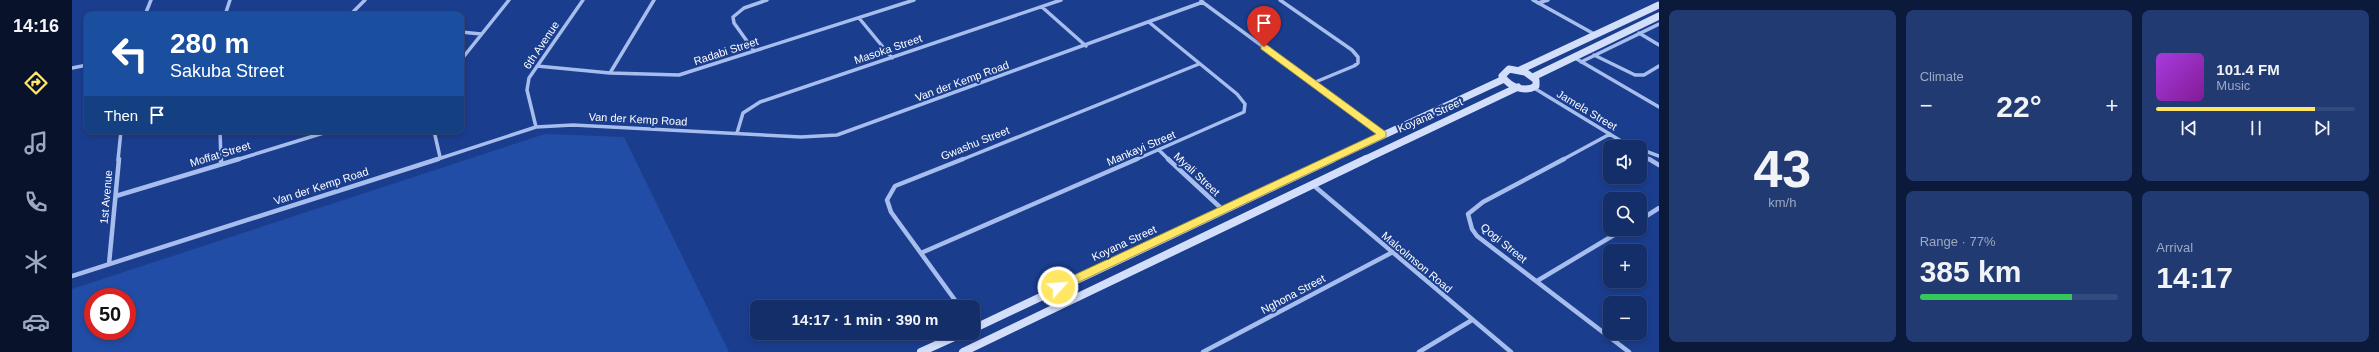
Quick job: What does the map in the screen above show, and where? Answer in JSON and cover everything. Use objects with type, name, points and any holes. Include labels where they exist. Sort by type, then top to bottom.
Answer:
[{"type":"main road","name":"Koyana Street","points":[[980,324],[1383,134],[1504,79],[1502,76],[1505,70],[1520,70],[1596,36],[1659,5]]},
{"type":"main road","points":[[1533,77],[1578,60],[1659,16]]},
{"type":"main road","points":[[1520,70],[1533,77],[1537,83],[1534,88]]},
{"type":"main road","points":[[1504,79],[1518,88]]},
{"type":"main road","name":"Koyana Street","points":[[963,352],[1312,184],[1518,88],[1534,88]]},
{"type":"main road","points":[[921,352],[948,340]]},
{"type":"street","points":[[146,12],[151,0]]},
{"type":"street","points":[[226,12],[230,0]]},
{"type":"street","points":[[353,12],[365,0]]},
{"type":"street","points":[[464,56],[509,0]]},
{"type":"street","name":"6th Avenue","points":[[536,127],[527,84],[537,66],[583,0]]},
{"type":"street","points":[[610,73],[654,0]]},
{"type":"street","points":[[754,51],[734,23],[733,16],[744,8],[767,0]]},
{"type":"street","name":"Radabi Street","points":[[537,66],[610,73],[679,74],[914,0]]},
{"type":"street","name":"Masoka Street","points":[[737,133],[743,113],[751,106],[1061,0]]},
{"type":"street","points":[[1280,0],[1352,50],[1358,57],[1358,64],[1313,83]]},
{"type":"street","points":[[1533,0],[1596,36]]},
{"type":"street","points":[[1538,3],[1548,0]]},
{"type":"street","points":[[1201,1],[1383,134]]},
{"type":"street","name":"Van der Kemp Road","points":[[72,276],[536,127],[560,125],[820,137],[853,131],[1150,23],[1201,1]]},
{"type":"street","points":[[1042,7],[1086,46]]},
{"type":"street","points":[[859,18],[892,58]]},
{"type":"street","name":"Mankayi Street","points":[[921,253],[1244,112],[1246,107],[1243,100],[1150,23]]},
{"type":"street","points":[[1578,60],[1594,55],[1659,24]]},
{"type":"street","points":[[464,32],[482,34]]},
{"type":"street","points":[[1639,33],[1659,45]]},
{"type":"street","points":[[1594,55],[1635,75],[1644,75],[1659,66]]},
{"type":"street","points":[[1578,60],[1659,107]]},
{"type":"street","name":"Gwashu Street","points":[[955,300],[888,206],[887,200],[895,186],[1200,64]]},
{"type":"street","points":[[72,68],[84,66]]},
{"type":"street","name":"Jamela Street","points":[[1534,88],[1620,140]]},
{"type":"street","name":"1st Avenue","points":[[109,264],[121,134]]},
{"type":"street","points":[[220,134],[221,163]]},
{"type":"street","name":"Moffat Street","points":[[116,196],[320,134]]},
{"type":"street","points":[[435,134],[440,157]]},
{"type":"street","name":"Qogi Street","points":[[1610,134],[1483,202],[1468,214],[1470,225],[1477,236],[1538,281],[1629,352]]},
{"type":"street","name":"Myali Street","points":[[1159,150],[1223,210]]},
{"type":"street","points":[[1647,151],[1659,156]]},
{"type":"street","points":[[1647,157],[1659,165]]},
{"type":"street","name":"Malcolmson Road","points":[[1312,184],[1391,253],[1511,352]]},
{"type":"street","points":[[1647,216],[1659,208]]},
{"type":"street","points":[[1538,281],[1612,236]]},
{"type":"street","name":"Nghona Street","points":[[1203,352],[1391,253]]},
{"type":"street","points":[[1419,352],[1472,320]]},
{"type":"shaded area","points":[[545,134],[624,137],[729,352],[72,352],[72,289]]},
{"type":"route","points":[[1058,287],[1383,134],[1264,47]]}]
